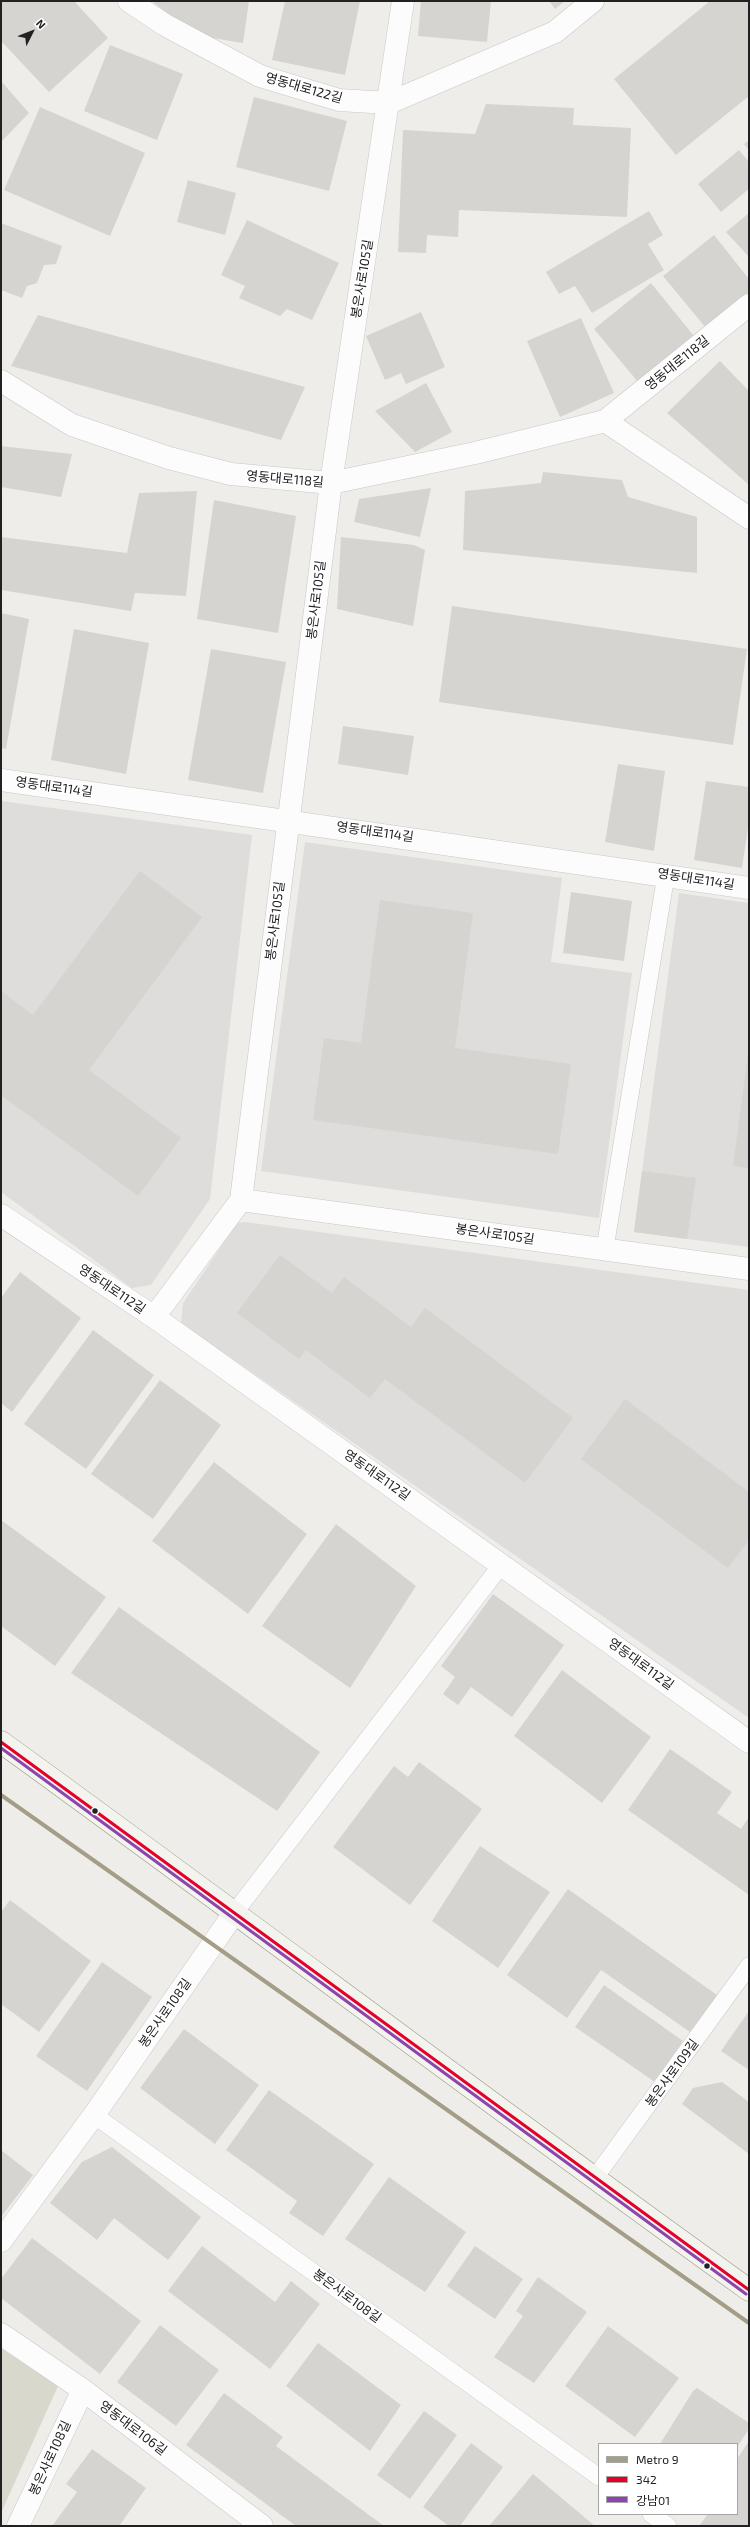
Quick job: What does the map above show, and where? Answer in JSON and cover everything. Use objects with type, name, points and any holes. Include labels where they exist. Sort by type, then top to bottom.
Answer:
[{"type":"street","name":"영동대로122길","points":[[130,1],[165,25],[260,76],[339,100],[389,103],[555,32],[594,1]]},
{"type":"street","name":"봉은사로105길","points":[[154,1317],[240,1200],[287,820],[331,483],[389,103],[403,1]]},
{"type":"street","name":"영동대로118길","points":[[1,382],[72,426],[169,458],[231,474],[331,483],[475,453],[605,421],[749,305]]},
{"type":"street","points":[[605,421],[749,518]]},
{"type":"street","name":"영동대로114길","points":[[1,780],[287,820],[749,888]]},
{"type":"street","name":"봉은사로105길","points":[[240,1200],[605,1248],[749,1269]]},
{"type":"street","name":"영동대로112길","points":[[1,1214],[154,1317],[502,1564],[749,1742]]},
{"type":"street","points":[[1,1742],[235,1912],[594,2179],[749,2290]]},
{"type":"street","name":"봉은사로108길","points":[[1,2241],[94,2115],[235,1912]]},
{"type":"street","name":"영동대로106길","points":[[1,2334],[83,2390],[262,2526]]},
{"type":"street","name":"봉은사로108길","points":[[18,2526],[83,2390]]},
{"type":"lane","points":[[605,1248],[666,875]]},
{"type":"lane","points":[[235,1912],[502,1564]]},
{"type":"lane","name":"봉은사로109길","points":[[594,2179],[749,1966]]},
{"type":"lane","name":"봉은사로108길","points":[[94,2115],[598,2476]]},
{"type":"lane","points":[[652,2515],[668,2526]]},
{"type":"shaded area","points":[[1,801],[252,835],[210,1199],[151,1285],[132,1288],[1,1192]]},
{"type":"shaded area","points":[[305,842],[562,878],[551,962],[632,973],[599,1218],[261,1171]]},
{"type":"shaded area","points":[[679,893],[749,903],[749,1247],[634,1232]]},
{"type":"shaded area","points":[[245,1222],[749,1290],[749,1718],[181,1323],[183,1303],[237,1223]]},
{"type":"shaded area","points":[[1,2348],[58,2386],[1,2513]]},
{"type":"building","points":[[1,1],[74,1],[108,38],[49,92],[1,41]]},
{"type":"building","points":[[152,1],[249,1],[243,43],[194,35]]},
{"type":"building","points":[[285,1],[360,1],[345,75],[272,60]]},
{"type":"building","points":[[421,1],[491,1],[487,42],[418,36]]},
{"type":"building","points":[[549,1],[565,1],[555,9]]},
{"type":"building","points":[[710,1],[749,1],[749,96],[676,155],[614,79]]},
{"type":"building","points":[[110,45],[183,74],[157,140],[84,111]]},
{"type":"building","points":[[1,81],[29,113],[1,142]]},
{"type":"building","points":[[254,97],[347,121],[329,191],[236,167]]},
{"type":"building","points":[[486,104],[574,108],[573,125],[631,128],[627,217],[459,210],[458,237],[427,235],[426,253],[398,252],[403,130],[475,134]]},
{"type":"building","points":[[40,107],[145,153],[110,236],[4,190]]},
{"type":"building","points":[[749,140],[749,150],[744,144]]},
{"type":"building","points":[[739,150],[749,162],[749,189],[721,212],[698,184]]},
{"type":"building","points":[[188,180],[236,193],[225,235],[177,222]]},
{"type":"building","points":[[649,211],[663,235],[648,244],[664,270],[592,313],[575,286],[559,294],[546,272]]},
{"type":"building","points":[[749,213],[749,257],[726,232]]},
{"type":"building","points":[[247,220],[339,263],[312,320],[287,309],[280,316],[239,298],[245,286],[221,275]]},
{"type":"building","points":[[1,223],[62,246],[56,264],[44,265],[37,283],[27,286],[22,298],[1,290]]},
{"type":"building","points":[[714,235],[749,279],[749,292],[706,328],[663,276]]},
{"type":"building","points":[[651,283],[694,336],[638,382],[594,329]]},
{"type":"building","points":[[421,312],[445,367],[406,384],[401,373],[385,380],[366,336]]},
{"type":"building","points":[[38,315],[305,387],[281,440],[11,366]]},
{"type":"building","points":[[581,318],[614,393],[560,417],[527,341]]},
{"type":"building","points":[[720,361],[749,391],[749,485],[667,413]]},
{"type":"building","points":[[426,383],[452,432],[415,452],[375,411]]},
{"type":"building","points":[[1,446],[72,454],[61,497],[1,487]]},
{"type":"building","points":[[543,472],[622,480],[628,497],[697,517],[697,573],[463,550],[465,491],[541,483]]},
{"type":"building","points":[[431,488],[420,537],[354,522],[359,499]]},
{"type":"building","points":[[197,491],[186,596],[135,593],[131,611],[1,590],[1,537],[127,553],[139,493]]},
{"type":"building","points":[[214,500],[296,516],[278,633],[197,619]]},
{"type":"building","points":[[341,537],[414,545],[425,550],[413,626],[337,609]]},
{"type":"building","points":[[452,606],[747,649],[733,745],[439,702]]},
{"type":"building","points":[[1,613],[29,619],[6,749],[1,748]]},
{"type":"building","points":[[74,629],[149,643],[126,774],[51,760]]},
{"type":"building","points":[[211,649],[286,662],[263,793],[188,780]]},
{"type":"building","points":[[343,726],[414,736],[408,775],[338,764]]},
{"type":"building","points":[[618,764],[665,771],[654,851],[605,842]]},
{"type":"building","points":[[706,781],[749,787],[749,821],[742,868],[694,860]]},
{"type":"building","points":[[140,871],[202,917],[89,1070],[181,1138],[138,1196],[1,1095],[1,991],[33,1015]]},
{"type":"building","points":[[571,892],[632,901],[624,961],[563,953]]},
{"type":"building","points":[[380,900],[473,913],[455,1048],[571,1064],[558,1154],[313,1120],[324,1038],[361,1043]]},
{"type":"building","points":[[749,1053],[749,1168],[733,1166]]},
{"type":"building","points":[[642,1171],[696,1178],[687,1239],[634,1232]]},
{"type":"building","points":[[280,1255],[332,1293],[344,1277],[411,1327],[425,1308],[573,1418],[525,1483],[385,1379],[370,1398],[306,1350],[299,1359],[237,1313]]},
{"type":"building","points":[[20,1272],[81,1318],[12,1412],[1,1403],[1,1298]]},
{"type":"building","points":[[93,1330],[154,1375],[86,1469],[24,1424]]},
{"type":"building","points":[[160,1380],[221,1425],[153,1519],[91,1474]]},
{"type":"building","points":[[625,1399],[749,1492],[749,1540],[728,1568],[581,1459]]},
{"type":"building","points":[[214,1462],[307,1534],[248,1614],[152,1541]]},
{"type":"building","points":[[1,1520],[106,1597],[55,1666],[1,1626]]},
{"type":"building","points":[[336,1524],[416,1586],[350,1688],[262,1626]]},
{"type":"building","points":[[493,1594],[564,1645],[512,1717],[471,1687],[458,1705],[443,1694],[455,1677],[441,1666]]},
{"type":"building","points":[[119,1607],[320,1752],[277,1811],[71,1673]]},
{"type":"building","points":[[562,1670],[651,1737],[602,1803],[514,1736]]},
{"type":"building","points":[[670,1749],[732,1792],[717,1813],[741,1829],[749,1817],[749,1895],[628,1810]]},
{"type":"building","points":[[419,1762],[482,1809],[410,1905],[333,1847],[394,1766],[408,1777]]},
{"type":"building","points":[[480,1846],[550,1892],[498,1968],[432,1921]]},
{"type":"building","points":[[568,1889],[717,1995],[690,2032],[601,1970],[567,2018],[507,1975]]},
{"type":"building","points":[[10,1900],[91,1961],[39,2032],[1,2004],[1,1912]]},
{"type":"building","points":[[102,1962],[152,1997],[87,2091],[36,2056]]},
{"type":"building","points":[[604,1985],[683,2041],[655,2082],[575,2027]]},
{"type":"building","points":[[749,2011],[749,2070],[721,2051]]},
{"type":"building","points":[[184,2029],[259,2085],[215,2144],[140,2088]]},
{"type":"building","points":[[722,2082],[749,2102],[749,2154],[682,2104],[693,2088]]},
{"type":"building","points":[[269,2090],[374,2164],[323,2236],[289,2213],[297,2201],[226,2150]]},
{"type":"building","points":[[112,2147],[201,2217],[168,2260],[114,2218],[97,2240],[50,2203],[82,2162]]},
{"type":"building","points":[[1,2150],[33,2175],[1,2217]]},
{"type":"building","points":[[389,2177],[466,2232],[425,2292],[345,2239]]},
{"type":"building","points":[[32,2238],[141,2321],[100,2374],[1,2298],[1,2279]]},
{"type":"building","points":[[202,2246],[275,2302],[291,2281],[320,2304],[270,2369],[168,2291]]},
{"type":"building","points":[[475,2246],[523,2279],[495,2319],[447,2286]]},
{"type":"building","points":[[538,2277],[587,2312],[534,2383],[494,2357],[523,2316],[516,2311]]},
{"type":"building","points":[[160,2325],[219,2370],[176,2426],[117,2382]]},
{"type":"building","points":[[608,2326],[679,2378],[635,2437],[565,2386]]},
{"type":"building","points":[[318,2343],[401,2405],[370,2451],[286,2386]]},
{"type":"building","points":[[697,2388],[749,2423],[749,2429],[738,2446],[738,2443],[661,2443],[693,2391]]},
{"type":"building","points":[[224,2393],[283,2437],[276,2446],[384,2526],[296,2526],[186,2445]]},
{"type":"building","points":[[424,2411],[457,2435],[410,2499],[377,2475]]},
{"type":"building","points":[[749,2441],[749,2526],[699,2526],[707,2515],[738,2515],[738,2458]]},
{"type":"building","points":[[471,2443],[503,2467],[460,2526],[449,2526],[423,2507]]},
{"type":"building","points":[[92,2449],[146,2488],[119,2526],[52,2526],[77,2492],[66,2484]]},
{"type":"building","points":[[533,2474],[595,2526],[489,2526]]},
{"type":"metro line","name":"9","points":[[1,1795],[749,2323]]},
{"type":"transit line","name":"342","points":[[1,1742],[749,2290]]},
{"type":"transit line","name":"강남01","points":[[1,1748],[746,2294]]}]
